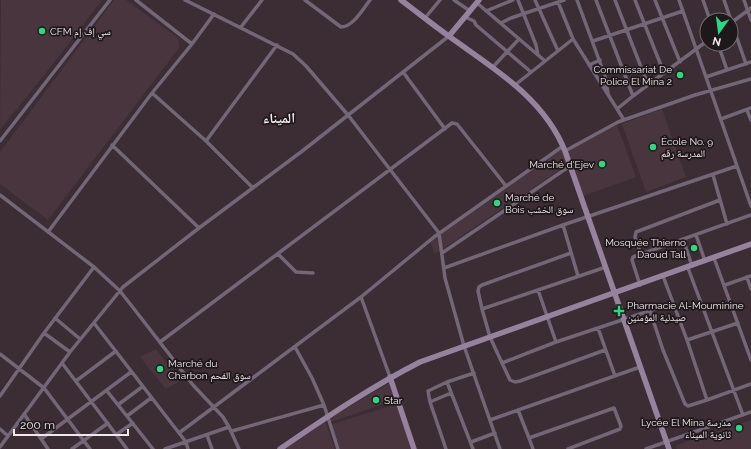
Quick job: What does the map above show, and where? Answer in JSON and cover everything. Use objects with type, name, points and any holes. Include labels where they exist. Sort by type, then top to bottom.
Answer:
[{"type":"main road","points":[[401,0],[408,2],[425,18],[515,86],[534,102],[550,123],[564,148],[669,449]]},
{"type":"main road","points":[[449,36],[478,1]]},
{"type":"main road","points":[[280,449],[390,377],[420,362],[547,316],[640,285],[751,244]]},
{"type":"main road","points":[[390,377],[414,449]]},
{"type":"street","points":[[0,141],[110,0]]},
{"type":"street","points":[[136,0],[192,44]]},
{"type":"street","points":[[185,0],[293,54],[306,66],[348,115],[439,233],[445,278],[464,346],[500,449]]},
{"type":"street","points":[[241,28],[262,0]]},
{"type":"street","points":[[305,0],[341,27],[346,27],[350,24],[370,0]]},
{"type":"street","points":[[425,18],[440,0]]},
{"type":"street","points":[[454,0],[470,11]]},
{"type":"street","points":[[486,11],[514,0]]},
{"type":"street","points":[[518,0],[536,44],[538,55]]},
{"type":"street","points":[[535,0],[558,51]]},
{"type":"street","points":[[501,23],[511,18],[564,0]]},
{"type":"street","points":[[577,0],[600,60],[607,83],[608,94]]},
{"type":"street","points":[[596,0],[633,96]]},
{"type":"street","points":[[615,0],[648,85]]},
{"type":"street","points":[[635,0],[664,73]]},
{"type":"street","points":[[655,0],[680,62]]},
{"type":"street","points":[[680,0],[751,206]]},
{"type":"street","points":[[703,0],[707,12]]},
{"type":"street","points":[[724,0],[728,12]]},
{"type":"street","points":[[744,0],[749,9],[751,20]]},
{"type":"street","points":[[478,1],[486,11],[545,61]]},
{"type":"street","points":[[558,2],[573,39],[624,120]]},
{"type":"street","points":[[739,16],[749,9]]},
{"type":"street","points":[[593,41],[683,10]]},
{"type":"street","points":[[48,232],[112,145],[214,14]]},
{"type":"street","points":[[465,17],[474,22],[530,72]]},
{"type":"street","points":[[0,447],[80,339],[120,291],[133,279],[449,36]]},
{"type":"street","points":[[492,68],[519,39]]},
{"type":"street","points":[[515,86],[530,72],[573,39]]},
{"type":"street","points":[[739,44],[746,64]]},
{"type":"street","points":[[206,142],[277,45]]},
{"type":"street","points":[[618,109],[699,47]]},
{"type":"street","points":[[721,52],[727,70]]},
{"type":"street","points":[[589,65],[600,60]]},
{"type":"street","points":[[706,77],[751,62]]},
{"type":"street","points":[[403,72],[445,129]]},
{"type":"street","points":[[179,433],[361,297],[439,233],[564,148],[624,120],[710,90],[751,79]]},
{"type":"street","points":[[152,93],[206,142],[253,188]]},
{"type":"street","points":[[721,119],[749,109],[751,120]]},
{"type":"street","points":[[160,342],[452,123],[457,124],[506,186]]},
{"type":"street","points":[[112,145],[199,228]]},
{"type":"street","points":[[442,253],[570,166]]},
{"type":"street","points":[[444,268],[588,216],[737,166]]},
{"type":"street","points":[[713,174],[727,224]]},
{"type":"street","points":[[0,196],[94,267],[120,291],[193,385],[214,407],[230,427],[239,449]]},
{"type":"street","points":[[641,254],[635,237],[636,232],[720,200]]},
{"type":"street","points":[[640,285],[632,260],[633,257],[751,215]]},
{"type":"street","points":[[563,225],[578,276]]},
{"type":"street","points":[[696,235],[705,261]]},
{"type":"street","points":[[683,239],[690,267],[743,415]]},
{"type":"street","points":[[571,253],[479,287],[478,291],[482,309],[490,336],[510,380],[515,382],[606,350]]},
{"type":"street","points":[[278,254],[296,272],[313,273]]},
{"type":"street","points":[[714,258],[751,360]]},
{"type":"street","points":[[0,396],[44,333],[94,267]]},
{"type":"street","points":[[482,309],[606,267]]},
{"type":"street","points":[[663,276],[687,340],[707,400]]},
{"type":"street","points":[[725,285],[749,277],[751,289]]},
{"type":"street","points":[[538,290],[556,342]]},
{"type":"street","points":[[361,297],[390,377]]},
{"type":"street","points":[[502,362],[556,342],[673,304]]},
{"type":"street","points":[[650,311],[663,350],[685,404],[688,406],[751,384]]},
{"type":"street","points":[[55,318],[80,339]]},
{"type":"street","points":[[94,323],[186,442],[188,449]]},
{"type":"street","points":[[687,340],[738,323]]},
{"type":"street","points":[[598,328],[614,376]]},
{"type":"street","points":[[44,333],[70,352]]},
{"type":"street","points":[[295,347],[312,378],[324,405],[338,449]]},
{"type":"street","points":[[76,381],[116,351]]},
{"type":"street","points":[[0,354],[44,388],[90,449]]},
{"type":"street","points":[[62,363],[127,449]]},
{"type":"street","points":[[490,420],[640,367]]},
{"type":"street","points":[[41,439],[131,372]]},
{"type":"street","points":[[446,449],[430,402],[428,394],[429,390],[474,373]]},
{"type":"street","points":[[447,382],[473,449]]},
{"type":"street","points":[[119,404],[142,386]]},
{"type":"street","points":[[107,390],[153,449]]},
{"type":"street","points":[[430,402],[451,393]]},
{"type":"street","points":[[127,416],[151,398]]},
{"type":"street","points":[[232,431],[324,405]]},
{"type":"street","points":[[529,438],[614,408],[621,426],[620,429],[581,447],[568,449]]},
{"type":"street","points":[[518,410],[533,449]]},
{"type":"street","points":[[646,449],[751,412]]},
{"type":"street","points":[[24,414],[48,449]]},
{"type":"street","points":[[72,449],[108,423]]},
{"type":"street","points":[[117,434],[132,423]]},
{"type":"street","points":[[165,449],[230,427]]},
{"type":"street","points":[[0,429],[8,436]]},
{"type":"street","points":[[470,442],[494,433]]},
{"type":"street","points":[[207,435],[212,449]]},
{"type":"shaded area","points":[[1,0],[102,0],[0,130]]},
{"type":"shaded area","points":[[114,0],[126,0],[178,38],[179,48],[48,220],[0,184],[0,152]]},
{"type":"shaded area","name":"École No. 9 المدرسة رقم","points":[[662,109],[686,177],[646,192],[622,124]]},
{"type":"shaded area","name":"Marché d'Ejev","points":[[617,125],[636,177],[583,196],[567,151]]},
{"type":"shaded area","name":"Marché de Bois سوق الخشب","points":[[561,148],[567,165],[435,254],[430,241]]},
{"type":"shaded area","name":"Marché du Charbon سوق الفحم","points":[[156,349],[180,381],[166,389],[140,357]]},
{"type":"shaded area","points":[[389,383],[395,400],[331,422],[329,418]]},
{"type":"shaded area","points":[[397,404],[412,449],[340,449],[332,424]]},
{"type":"shaded area","name":"Lycée El Mina مدرسة ثانوية الميناء","points":[[751,420],[751,449],[677,449],[676,445]]},
{"type":"shaded area","points":[[325,421],[335,449],[283,449]]},
{"type":"place","name":"CFM سي إف إم","points":[[42,31]]},
{"type":"place","name":"Commissariat De Police El Mina 2","points":[[680,75]]},
{"type":"place","name":"École No. 9 المدرسة رقم","points":[[653,147]]},
{"type":"place","name":"Marché d'Ejev","points":[[602,164]]},
{"type":"place","name":"Marché de Bois سوق الخشب","points":[[497,203]]},
{"type":"place","name":"Mosquée Thierno Daoud Tall","points":[[694,248]]},
{"type":"place","name":"Pharmacie Al-Mouminine صيدلية المؤمنين","points":[[619,311]]},
{"type":"place","name":"Marché du Charbon سوق الفحم","points":[[160,369]]},
{"type":"place","name":"Star","points":[[376,400]]},
{"type":"place","name":"Lycée El Mina مدرسة ثانوية الميناء","points":[[739,428]]},
{"type":"district","name":"الميناء","points":[[279,118]]}]
